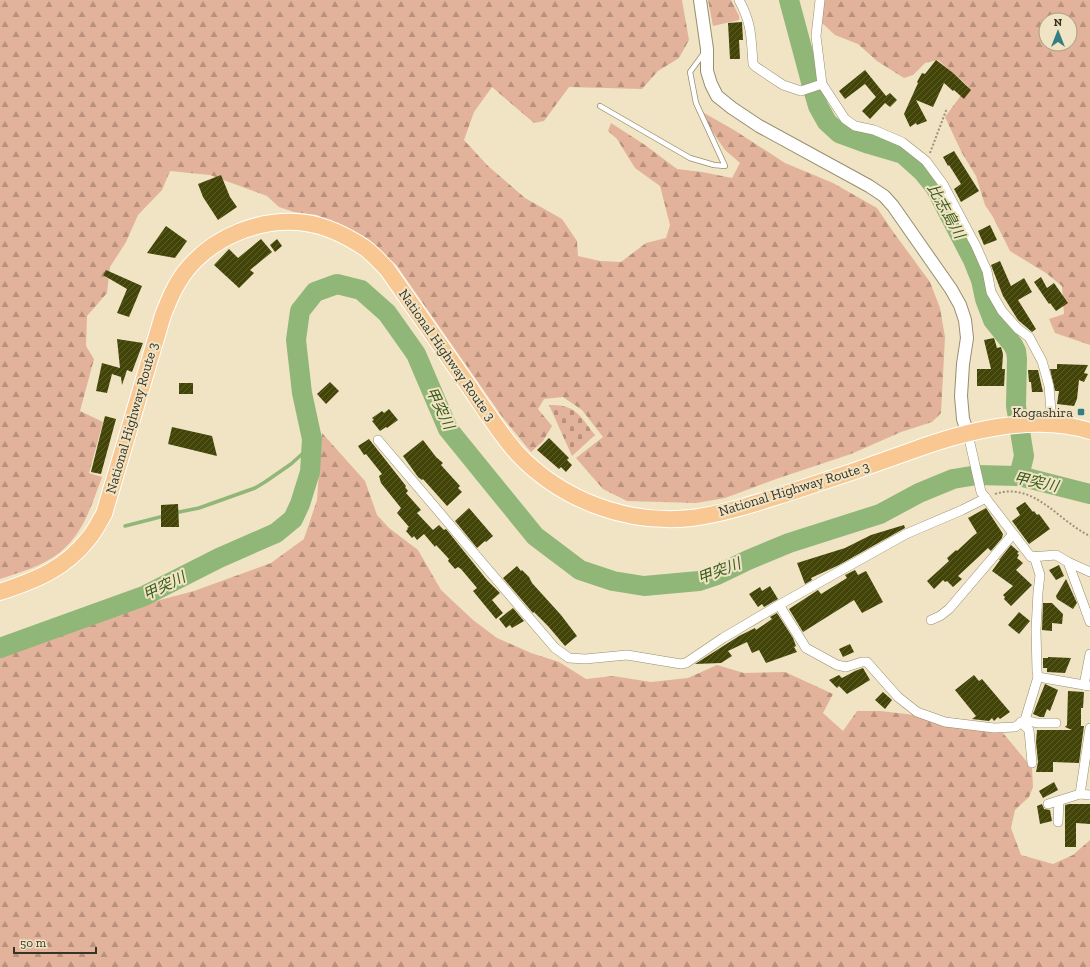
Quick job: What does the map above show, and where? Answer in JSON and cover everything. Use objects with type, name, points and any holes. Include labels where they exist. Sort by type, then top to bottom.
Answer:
[{"type":"highway","name":"National Highway Route 3","points":[[0,592],[43,576],[60,567],[76,554],[90,537],[104,514],[163,315],[172,293],[185,272],[201,255],[216,243],[234,233],[266,224],[306,223],[337,232],[366,249],[387,269],[488,414],[517,452],[543,475],[573,495],[593,505],[628,515],[659,519],[676,519],[693,518],[734,510],[829,480],[945,439],[970,441],[1005,426],[1052,424],[1081,428],[1090,431]]},
{"type":"street","points":[[700,0],[707,48],[707,71],[717,96],[759,126],[869,186],[884,196],[893,206],[951,289],[960,305],[965,320],[967,338],[961,396],[963,419],[984,495],[1031,557],[1056,555],[1090,572]]},
{"type":"street","points":[[739,0],[746,14],[750,27],[753,64],[782,85],[801,91],[822,84]]},
{"type":"street","points":[[820,0],[816,36],[822,84],[845,119],[855,126],[874,130],[902,142],[926,161],[943,184],[976,246],[987,271],[990,292],[1002,311],[1018,329],[1029,337],[1042,360],[1049,386],[1052,424]]},
{"type":"street","points":[[378,440],[555,648],[569,658],[585,659],[626,655],[681,664],[686,663],[723,638],[779,605],[906,534],[962,510],[984,495]]},
{"type":"street","points":[[931,620],[940,616],[949,609],[1013,534]]},
{"type":"street","points":[[779,605],[806,648],[837,665],[846,667],[867,662],[898,697],[917,712],[944,722],[994,728],[1015,727],[1023,721],[1038,677],[1036,671],[1036,630],[1040,575],[1034,556]]},
{"type":"street","points":[[1068,562],[1090,622]]},
{"type":"street","points":[[1038,677],[1087,686],[1090,654]]},
{"type":"street","points":[[1023,721],[1056,723]]},
{"type":"street","points":[[1023,721],[1029,730],[1032,763]]},
{"type":"street","points":[[1080,794],[1090,728]]},
{"type":"street","points":[[1048,804],[1080,794],[1090,795]]},
{"type":"street","points":[[1058,822],[1059,800]]},
{"type":"lane","points":[[600,106],[690,158],[714,165],[725,166],[696,103],[690,72],[707,48]]},
{"type":"path","points":[[926,161],[947,108]]},
{"type":"path","points":[[984,495],[1007,491],[1026,493],[1037,498],[1080,531],[1090,536]]},
{"type":"green space","points":[[0,0],[682,0],[689,40],[679,58],[658,71],[642,89],[569,87],[544,121],[534,123],[492,87],[474,112],[464,140],[488,166],[525,198],[562,219],[577,241],[578,256],[600,261],[621,262],[646,243],[666,238],[670,225],[660,186],[635,168],[617,139],[608,131],[611,123],[645,145],[677,169],[732,178],[740,163],[725,150],[697,109],[734,130],[785,163],[833,183],[877,208],[930,282],[940,308],[945,337],[941,413],[932,422],[901,432],[851,454],[725,498],[696,503],[627,501],[603,489],[576,458],[603,437],[582,410],[563,397],[544,399],[538,409],[552,426],[543,441],[531,452],[503,418],[397,266],[368,239],[317,215],[294,212],[279,207],[267,196],[210,175],[170,171],[162,190],[138,215],[126,242],[110,267],[107,293],[87,316],[86,346],[94,359],[80,411],[103,422],[89,473],[102,477],[87,515],[82,526],[74,537],[56,556],[33,568],[0,579]]},
{"type":"green space","points":[[708,0],[731,0],[739,16],[739,20],[713,26]]},
{"type":"green space","points":[[825,0],[1090,0],[1090,345],[1055,333],[1049,319],[1064,314],[1062,286],[1046,273],[1010,251],[993,217],[985,205],[976,176],[962,153],[945,117],[968,86],[938,60],[925,63],[913,75],[904,78],[877,61],[858,44],[835,35],[821,22]]},
{"type":"green space","points":[[549,405],[558,405],[576,412],[595,435],[572,456]]},
{"type":"green space","points":[[322,433],[365,481],[377,515],[389,528],[418,550],[441,590],[473,620],[497,638],[531,653],[559,662],[586,679],[613,676],[651,682],[688,678],[717,665],[744,673],[785,672],[833,694],[823,713],[843,731],[857,711],[880,711],[915,715],[1003,733],[1032,768],[1033,787],[1029,797],[1015,810],[1011,828],[1021,855],[1053,864],[1073,855],[1090,840],[1090,967],[0,967],[0,652],[66,625],[194,591],[271,563],[304,539],[317,500]]},
{"type":"building","points":[[742,22],[743,40],[739,40],[740,59],[730,59],[728,23]]},
{"type":"building","points":[[936,60],[952,72],[971,90],[964,99],[944,83],[933,107],[916,100],[927,121],[917,125],[916,123],[910,127],[904,114],[922,73],[925,74]]},
{"type":"building","points":[[865,70],[886,96],[890,93],[897,100],[890,107],[885,103],[870,119],[862,111],[876,97],[865,84],[845,99],[839,91]]},
{"type":"building","points":[[954,151],[979,191],[961,202],[954,189],[961,184],[943,157]]},
{"type":"building","points":[[221,175],[230,197],[237,207],[218,220],[203,197],[198,184]]},
{"type":"building","points":[[990,225],[997,240],[984,245],[978,231]]},
{"type":"building","points":[[166,226],[187,241],[175,258],[147,253]]},
{"type":"building","points":[[261,239],[272,252],[250,270],[254,273],[239,288],[214,265],[229,249],[238,258]]},
{"type":"building","points":[[277,239],[282,246],[275,252],[270,245]]},
{"type":"building","points":[[1000,261],[1011,286],[1024,278],[1032,292],[1018,300],[1036,329],[1032,332],[1018,320],[1003,296],[991,265]]},
{"type":"building","points":[[106,270],[142,286],[129,317],[117,313],[127,289],[103,275]]},
{"type":"building","points":[[1041,277],[1047,288],[1054,283],[1068,303],[1056,311],[1050,303],[1049,304],[1034,282]]},
{"type":"building","points":[[994,338],[997,348],[1001,347],[1003,354],[1002,369],[1005,369],[1004,386],[977,386],[977,369],[991,369],[984,340]]},
{"type":"building","points":[[117,339],[143,343],[132,372],[127,370],[122,385],[121,377],[112,374],[107,393],[96,391],[102,363],[120,368]]},
{"type":"building","points":[[1057,364],[1088,365],[1084,373],[1088,374],[1084,382],[1079,380],[1077,399],[1074,406],[1057,404],[1059,391],[1055,391],[1050,369],[1057,369]]},
{"type":"building","points":[[1028,370],[1038,370],[1043,392],[1032,392]]},
{"type":"building","points":[[330,382],[339,391],[326,404],[317,394]]},
{"type":"building","points":[[179,383],[193,383],[193,394],[179,394]]},
{"type":"building","points":[[389,409],[398,420],[380,431],[372,421],[374,420],[372,418],[382,411],[384,413]]},
{"type":"building","points":[[105,416],[116,419],[101,474],[91,472]]},
{"type":"building","points":[[172,427],[212,436],[217,456],[168,444]]},
{"type":"building","points":[[549,438],[569,458],[567,460],[572,465],[566,472],[561,467],[559,469],[537,450]]},
{"type":"building","points":[[369,439],[406,486],[405,487],[408,491],[406,493],[421,510],[417,513],[433,530],[439,525],[444,530],[446,529],[487,580],[500,593],[492,600],[503,613],[496,619],[473,591],[477,588],[461,569],[458,567],[455,569],[448,561],[449,559],[436,545],[435,547],[424,534],[417,540],[414,536],[412,538],[406,531],[409,527],[397,513],[401,508],[381,483],[379,476],[382,474],[366,454],[364,455],[358,446]]},
{"type":"building","points":[[423,440],[436,457],[443,463],[441,465],[460,486],[458,488],[462,492],[447,506],[423,479],[422,480],[418,477],[403,456]]},
{"type":"building","points":[[1025,502],[1033,512],[1034,511],[1037,515],[1039,514],[1050,529],[1029,544],[1012,521],[1020,515],[1016,508]]},
{"type":"building","points":[[178,504],[179,527],[161,527],[161,505]]},
{"type":"building","points":[[469,508],[493,536],[477,548],[455,521]]},
{"type":"building","points":[[986,508],[1003,534],[1002,538],[991,551],[988,548],[958,576],[962,579],[953,587],[947,581],[945,582],[943,580],[934,589],[927,581],[949,561],[947,558],[977,533],[968,518]]},
{"type":"building","points":[[904,525],[905,528],[839,565],[811,578],[812,580],[805,584],[797,563],[845,548],[871,535]]},
{"type":"building","points":[[1011,545],[1019,552],[1017,553],[1019,555],[1017,558],[1023,563],[1016,570],[1032,585],[1011,606],[1004,599],[1005,597],[1003,595],[1013,586],[992,571]]},
{"type":"building","points":[[1059,565],[1064,576],[1056,580],[1049,570]]},
{"type":"building","points":[[517,566],[529,577],[532,583],[561,615],[577,636],[565,646],[548,626],[534,612],[533,613],[503,578]]},
{"type":"building","points":[[855,570],[858,575],[866,571],[883,602],[862,613],[854,600],[803,632],[789,609],[818,590],[821,594],[847,578],[845,575]]},
{"type":"building","points":[[1066,579],[1077,603],[1073,609],[1057,599],[1056,596]]},
{"type":"building","points":[[770,586],[778,599],[764,607],[762,604],[758,607],[749,594],[760,587],[762,591]]},
{"type":"building","points":[[1043,603],[1052,603],[1063,614],[1062,624],[1052,623],[1052,631],[1042,630]]},
{"type":"building","points":[[513,608],[524,621],[512,628],[510,625],[506,628],[499,619]]},
{"type":"building","points":[[1019,612],[1030,621],[1019,634],[1008,625]]},
{"type":"building","points":[[777,613],[793,638],[796,646],[794,647],[797,652],[766,663],[759,650],[752,653],[747,642],[728,651],[732,656],[721,663],[695,664],[739,636],[755,628],[756,630],[772,619],[770,617]]},
{"type":"building","points":[[850,644],[854,652],[843,657],[839,649]]},
{"type":"building","points":[[1043,658],[1071,658],[1065,673],[1047,672],[1047,668],[1043,668]]},
{"type":"building","points":[[863,668],[870,680],[847,694],[839,686],[837,688],[829,680],[839,675],[842,678]]},
{"type":"building","points":[[974,675],[979,681],[982,679],[1010,712],[1000,719],[998,717],[994,721],[992,718],[989,721],[972,719],[976,716],[955,690]]},
{"type":"building","points":[[1045,684],[1058,690],[1050,711],[1047,709],[1044,717],[1040,717],[1033,714]]},
{"type":"building","points":[[1068,691],[1084,692],[1083,708],[1081,708],[1081,726],[1084,726],[1079,763],[1053,762],[1053,772],[1036,772],[1038,762],[1036,742],[1037,730],[1072,730],[1065,727],[1067,725]]},
{"type":"building","points":[[883,692],[892,700],[885,709],[875,700]]},
{"type":"building","points":[[1054,782],[1058,790],[1043,798],[1039,791]]},
{"type":"building","points":[[1042,804],[1044,809],[1050,810],[1052,821],[1040,824],[1037,806]]},
{"type":"building","points":[[1090,804],[1090,824],[1076,823],[1076,847],[1065,847],[1065,805]]},
{"type":"waterway","name":"比志島川","points":[[789,0],[818,106],[827,122],[839,133],[903,154],[922,171],[935,187],[973,260],[981,280],[985,299],[993,320],[1016,351],[1016,406],[1024,456],[1019,476]]},
{"type":"waterway","name":"甲突川","points":[[0,648],[144,596],[219,558],[276,533],[293,519],[300,504],[310,472],[312,439],[302,393],[296,340],[300,311],[315,292],[337,284],[361,290],[387,313],[416,354],[448,429],[535,536],[580,570],[613,581],[644,586],[699,581],[717,575],[789,543],[880,514],[919,493],[953,479],[977,475],[1019,476],[1090,494]]},
{"type":"waterway","points":[[174,513],[199,508],[255,488],[291,464],[311,446]]},
{"type":"waterway","points":[[125,526],[164,516]]},
{"type":"place","name":"Kogashira","points":[[1081,412]]}]
